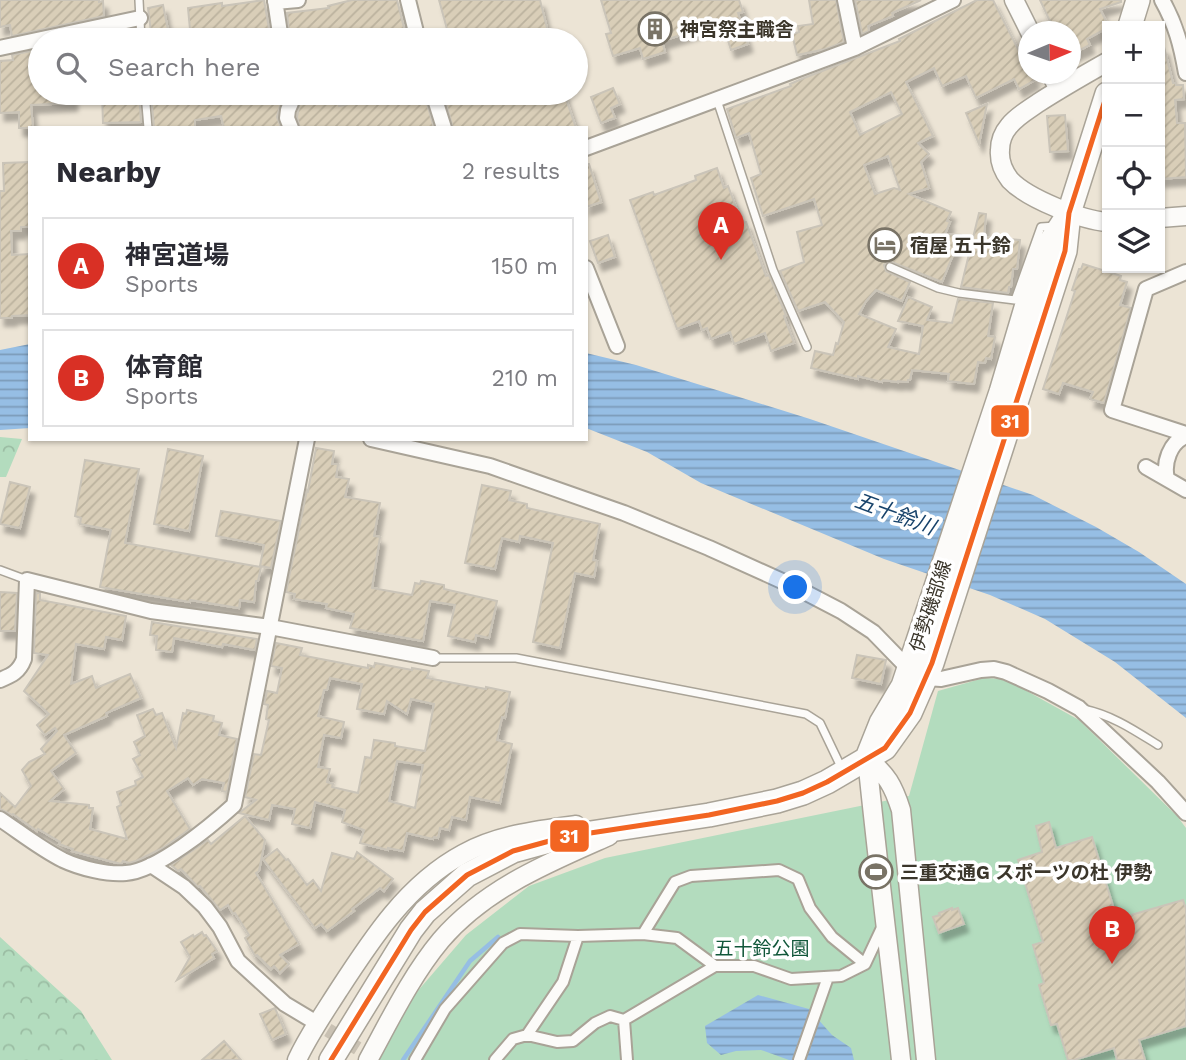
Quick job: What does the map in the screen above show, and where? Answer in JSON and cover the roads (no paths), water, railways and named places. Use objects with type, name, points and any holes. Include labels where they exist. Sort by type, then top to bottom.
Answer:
[{"type":"main road","points":[[1132,21],[1138,0]]},
{"type":"main road","name":"伊勢磯部線","points":[[867,758],[881,723],[920,666],[1006,404],[1028,301],[1047,247],[1065,219],[1102,109]]},
{"type":"main road","points":[[331,1060],[411,930],[425,912],[467,875],[498,858],[564,837],[777,801],[803,793],[844,773],[867,758]]},
{"type":"street","points":[[279,28],[275,1],[298,0]]},
{"type":"street","points":[[408,0],[415,28]]},
{"type":"street","points":[[845,0],[855,48]]},
{"type":"street","points":[[588,147],[855,48],[953,0]]},
{"type":"street","points":[[1014,0],[1024,21]]},
{"type":"street","points":[[1161,0],[1178,34],[1186,73]]},
{"type":"street","points":[[93,28],[140,18]]},
{"type":"street","points":[[0,48],[28,42]]},
{"type":"street","points":[[1081,72],[1102,64]]},
{"type":"street","points":[[1053,84],[1009,125],[1004,133],[1001,164],[1012,182],[1065,219],[1102,221]]},
{"type":"street","points":[[290,105],[287,118],[290,126]]},
{"type":"street","points":[[437,105],[443,126]]},
{"type":"street","points":[[1165,218],[1186,216]]},
{"type":"street","points":[[1186,271],[1146,289],[1112,410],[1186,435]]},
{"type":"street","points":[[588,273],[617,346]]},
{"type":"street","points":[[1167,479],[1166,458],[1178,438],[1186,435]]},
{"type":"street","points":[[0,819],[66,861],[103,872],[128,873],[151,865],[203,833],[234,805],[307,441]]},
{"type":"street","points":[[380,441],[490,466],[624,513],[709,548],[841,611],[941,679],[994,669],[1020,677],[1079,708],[1158,782],[1186,813]]},
{"type":"street","points":[[1146,467],[1186,490]]},
{"type":"street","points":[[0,680],[13,674],[24,659],[27,580],[152,611],[270,627],[433,657]]},
{"type":"street","points":[[867,758],[901,1060]]},
{"type":"street","points":[[867,758],[890,780],[901,810],[926,1060]]},
{"type":"street","points":[[298,1060],[321,1018],[383,925],[419,885],[441,867],[463,853],[516,835],[583,825],[629,827]]},
{"type":"street","points":[[374,1060],[409,986],[441,941],[467,914],[490,895],[520,877],[629,827]]},
{"type":"street","points":[[151,865],[184,887],[205,906],[238,961],[285,1004],[310,1019]]},
{"type":"street","points":[[643,934],[675,882],[691,876],[779,870],[797,879],[810,908],[832,937],[865,964]]},
{"type":"street","points":[[495,1060],[513,1039],[527,1035],[557,1042],[573,1041],[595,1023],[610,1016],[624,1020],[715,966],[754,966],[791,979],[841,976],[865,964],[881,930],[887,928]]},
{"type":"street","points":[[415,1060],[445,1009],[503,943],[520,934],[643,934],[677,938],[715,966]]},
{"type":"street","points":[[527,1035],[563,982],[578,936]]},
{"type":"street","points":[[799,1060],[828,977]]},
{"type":"street","points":[[624,1020],[627,1060]]},
{"type":"lane","points":[[139,0],[140,28]]},
{"type":"lane","points":[[717,100],[773,270],[807,347]]},
{"type":"lane","points":[[146,105],[148,126]]},
{"type":"lane","points":[[890,267],[938,288],[1015,300],[1041,227],[1065,219]]},
{"type":"lane","points":[[0,570],[27,580]]},
{"type":"lane","points":[[433,657],[516,658],[806,715],[820,723],[844,773]]},
{"type":"lane","points":[[1079,708],[1100,713],[1125,724],[1158,745]]},
{"type":"water","points":[[28,344],[28,428],[0,430],[0,350]]},
{"type":"water","name":"五十鈴川","points":[[588,353],[636,365],[810,419],[1033,495],[1139,552],[1186,584],[1186,718],[1115,662],[1045,619],[990,595],[884,559],[701,483],[647,452],[588,429]]},
{"type":"water","points":[[758,995],[809,1009],[832,1035],[851,1048],[854,1060],[789,1060],[761,1050],[736,1051],[721,1055],[707,1043],[705,1026]]},
{"type":"waterway","points":[[403,1060],[470,961],[498,937]]},
{"type":"tunnel","points":[[310,1019],[375,1059]]},
{"type":"place","name":"神宮祭主職舎","points":[[655,29]]},
{"type":"place","name":"宿屋 五十鈴","points":[[885,245]]},
{"type":"place","name":"神宮道場","points":[[721,260]]},
{"type":"place","name":"三重交通G スポーツの杜 伊勢","points":[[876,872]]},
{"type":"place","name":"体育館","points":[[1112,964]]},
{"type":"park label","name":"五十鈴公園","points":[[762,948]]}]
